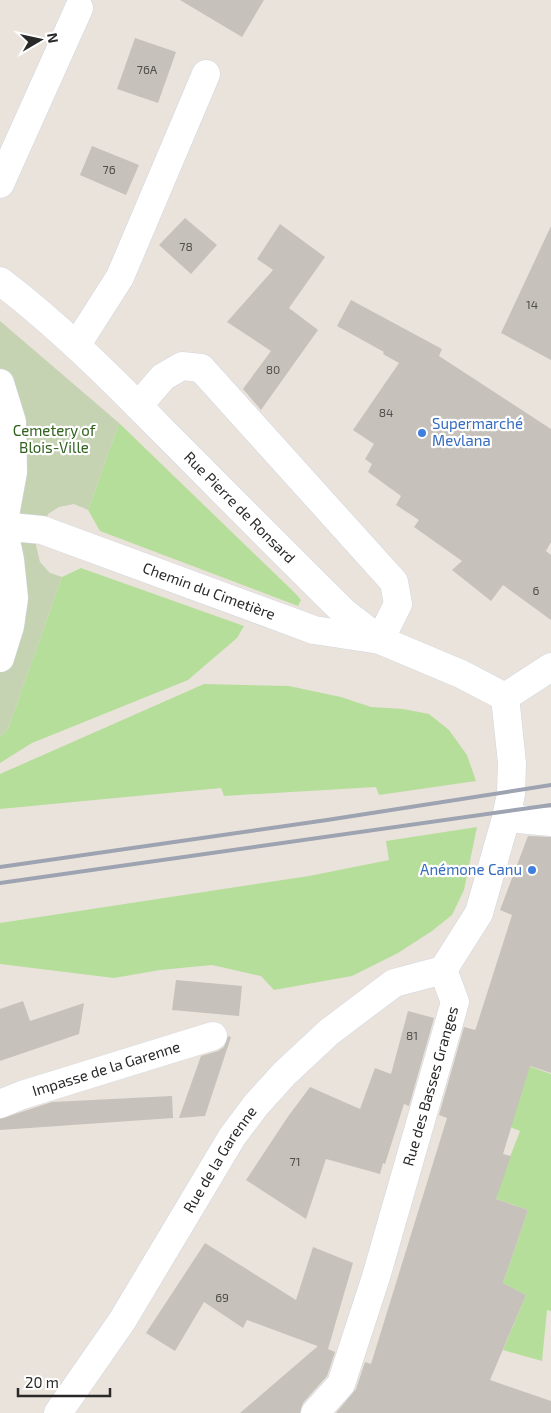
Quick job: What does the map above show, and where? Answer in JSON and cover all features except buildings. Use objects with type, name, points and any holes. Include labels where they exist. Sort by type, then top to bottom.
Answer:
[{"type":"street","points":[[0,184],[79,8]]},
{"type":"street","points":[[76,346],[120,277],[206,74]]},
{"type":"street","name":"Rue Pierre de Ronsard","points":[[0,282],[17,294],[76,346],[344,612],[380,640],[461,674],[505,697]]},
{"type":"street","points":[[138,406],[163,377],[182,366],[201,368],[394,582],[398,604],[380,640]]},
{"type":"street","points":[[0,383],[12,422],[13,472],[2,526],[14,598],[10,626],[0,658]]},
{"type":"street","name":"Chemin du Cimetière","points":[[2,526],[42,530],[314,630],[380,640]]},
{"type":"street","points":[[443,970],[479,913],[506,818],[511,794],[512,763],[505,697],[551,667]]},
{"type":"street","points":[[506,818],[551,822]]},
{"type":"street","name":"Rue de la Garenne","points":[[58,1413],[122,1320],[232,1137],[256,1105],[284,1074],[329,1032],[394,983],[443,970]]},
{"type":"street","name":"Rue des Basses Granges","points":[[315,1413],[341,1384],[376,1277],[455,1002],[443,970]]},
{"type":"street","name":"Impasse de la Garenne","points":[[0,1104],[22,1095],[213,1036]]},
{"type":"green space","name":"Cemetery of Blois-Ville","points":[[0,321],[119,423],[88,510],[74,504],[59,507],[48,514],[36,545],[40,562],[50,573],[62,577],[8,729],[0,737]]},
{"type":"green space","points":[[119,423],[297,595],[301,600],[298,606],[100,531],[88,510]]},
{"type":"green space","points":[[81,568],[244,626],[237,638],[188,680],[32,743],[0,763],[0,737],[8,729],[62,577]]},
{"type":"green space","points":[[204,684],[289,686],[341,697],[371,707],[403,709],[429,714],[449,730],[467,755],[476,781],[379,795],[376,787],[224,796],[221,788],[0,809],[0,774]]},
{"type":"green space","points":[[477,827],[464,890],[452,915],[432,931],[398,953],[352,976],[274,990],[261,976],[212,965],[160,970],[114,978],[0,964],[0,923],[309,876],[389,860],[386,841]]},
{"type":"green space","points":[[520,1063],[551,1074],[551,1311],[547,1310],[542,1361],[503,1350],[526,1295],[503,1283],[528,1210],[494,1198],[520,1131],[510,1127]]},
{"type":"railway","points":[[0,867],[327,820],[551,785]]},
{"type":"railway","points":[[0,883],[551,805]]},
{"type":"place","name":"Supermarché Mevlana","points":[[422,433]]},
{"type":"place","name":"Anémone Canu","points":[[532,870]]}]
